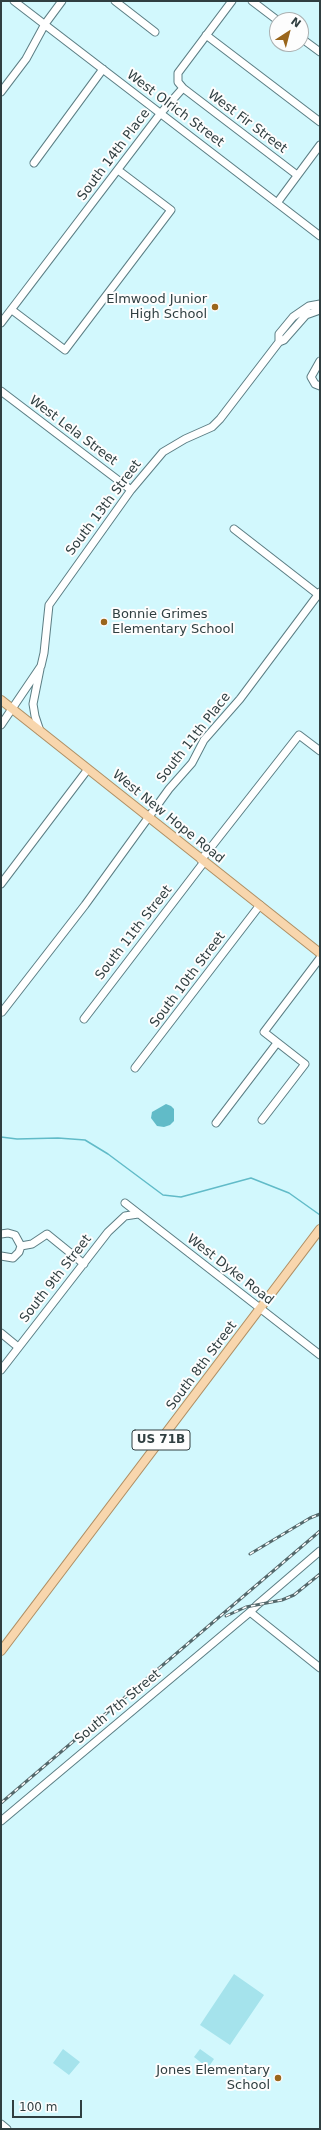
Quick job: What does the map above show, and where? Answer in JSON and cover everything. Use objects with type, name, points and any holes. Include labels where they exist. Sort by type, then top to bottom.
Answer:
[{"type":"main road","name":"West New Hope Road","points":[[1,700],[320,953]]},
{"type":"main road","name":"South 8th Street","points":[[1,1650],[320,1229]]},
{"type":"street","name":"West Olrich Street","points":[[14,1],[320,236]]},
{"type":"street","points":[[1,92],[26,59],[45,24],[62,1]]},
{"type":"street","points":[[115,1],[155,32]]},
{"type":"street","points":[[183,88],[178,82],[178,73],[232,1]]},
{"type":"street","points":[[252,1],[269,14]]},
{"type":"street","points":[[206,35],[320,122]]},
{"type":"street","points":[[309,44],[320,52]]},
{"type":"street","points":[[34,164],[103,69]]},
{"type":"street","name":"South 14th Place","points":[[1,323],[160,114],[183,88]]},
{"type":"street","name":"West Fir Street","points":[[183,88],[298,175]]},
{"type":"street","points":[[277,203],[320,145]]},
{"type":"street","points":[[12,310],[65,350],[171,210],[118,170]]},
{"type":"street","name":"South 13th Street","points":[[279,342],[279,334],[293,317],[309,306],[320,304]]},
{"type":"street","name":"South 13th Street","points":[[1,724],[41,666],[44,653],[49,605],[131,490],[163,452],[171,446],[212,427],[220,419],[279,342],[284,340],[306,315],[320,310]]},
{"type":"street","points":[[320,361],[311,377],[315,384],[320,386]]},
{"type":"street","name":"West Lela Street","points":[[1,392],[131,490]]},
{"type":"street","points":[[234,529],[319,594]]},
{"type":"street","name":"South 11th Place","points":[[2,1012],[85,905],[169,789],[192,764],[204,740],[240,698],[319,594]]},
{"type":"street","points":[[40,731],[33,704],[41,666]]},
{"type":"street","name":"South 11th Street","points":[[84,1019],[299,735],[320,751]]},
{"type":"street","points":[[1,884],[88,769]]},
{"type":"street","name":"South 10th Street","points":[[135,1068],[260,905]]},
{"type":"street","points":[[262,1120],[305,1064],[264,1032],[320,958]]},
{"type":"street","points":[[216,1123],[278,1043]]},
{"type":"street","name":"West Dyke Road","points":[[125,1203],[320,1355]]},
{"type":"street","name":"South 9th Street","points":[[1,1370],[108,1232],[125,1216],[138,1214]]},
{"type":"street","points":[[1,1234],[8,1233],[15,1235],[21,1246],[19,1252],[12,1258],[4,1258],[1,1256]]},
{"type":"street","points":[[21,1246],[32,1244],[47,1234],[84,1264]]},
{"type":"street","points":[[1,1333],[18,1347]]},
{"type":"street","name":"South 7th Street","points":[[1,1821],[250,1612],[320,1551]]},
{"type":"street","points":[[250,1612],[320,1668]]},
{"type":"street","points":[[1,2124],[7,2129]]},
{"type":"shaded area","points":[[166,1104],[174,1109],[174,1121],[170,1125],[164,1127],[157,1126],[151,1118],[152,1112]]},
{"type":"shaded area","points":[[234,1974],[264,1995],[230,2045],[200,2025]]},
{"type":"shaded area","points":[[63,2049],[80,2062],[69,2075],[53,2063]]},
{"type":"shaded area","points":[[200,2049],[214,2059],[208,2068],[194,2057]]},
{"type":"waterway","points":[[1,1137],[17,1139],[58,1138],[85,1140],[108,1154],[163,1195],[181,1197],[251,1178],[289,1193],[320,1215]]},
{"type":"railway","points":[[250,1554],[310,1518],[320,1514]]},
{"type":"railway","points":[[1,1803],[320,1531]]},
{"type":"railway","points":[[226,1616],[246,1607],[282,1600],[294,1595],[320,1574]]},
{"type":"place","name":"Elmwood Junior High School","points":[[215,307]]},
{"type":"place","name":"Bonnie Grimes Elementary School","points":[[104,622]]},
{"type":"place","name":"Jones Elementary School","points":[[278,2078]]}]
